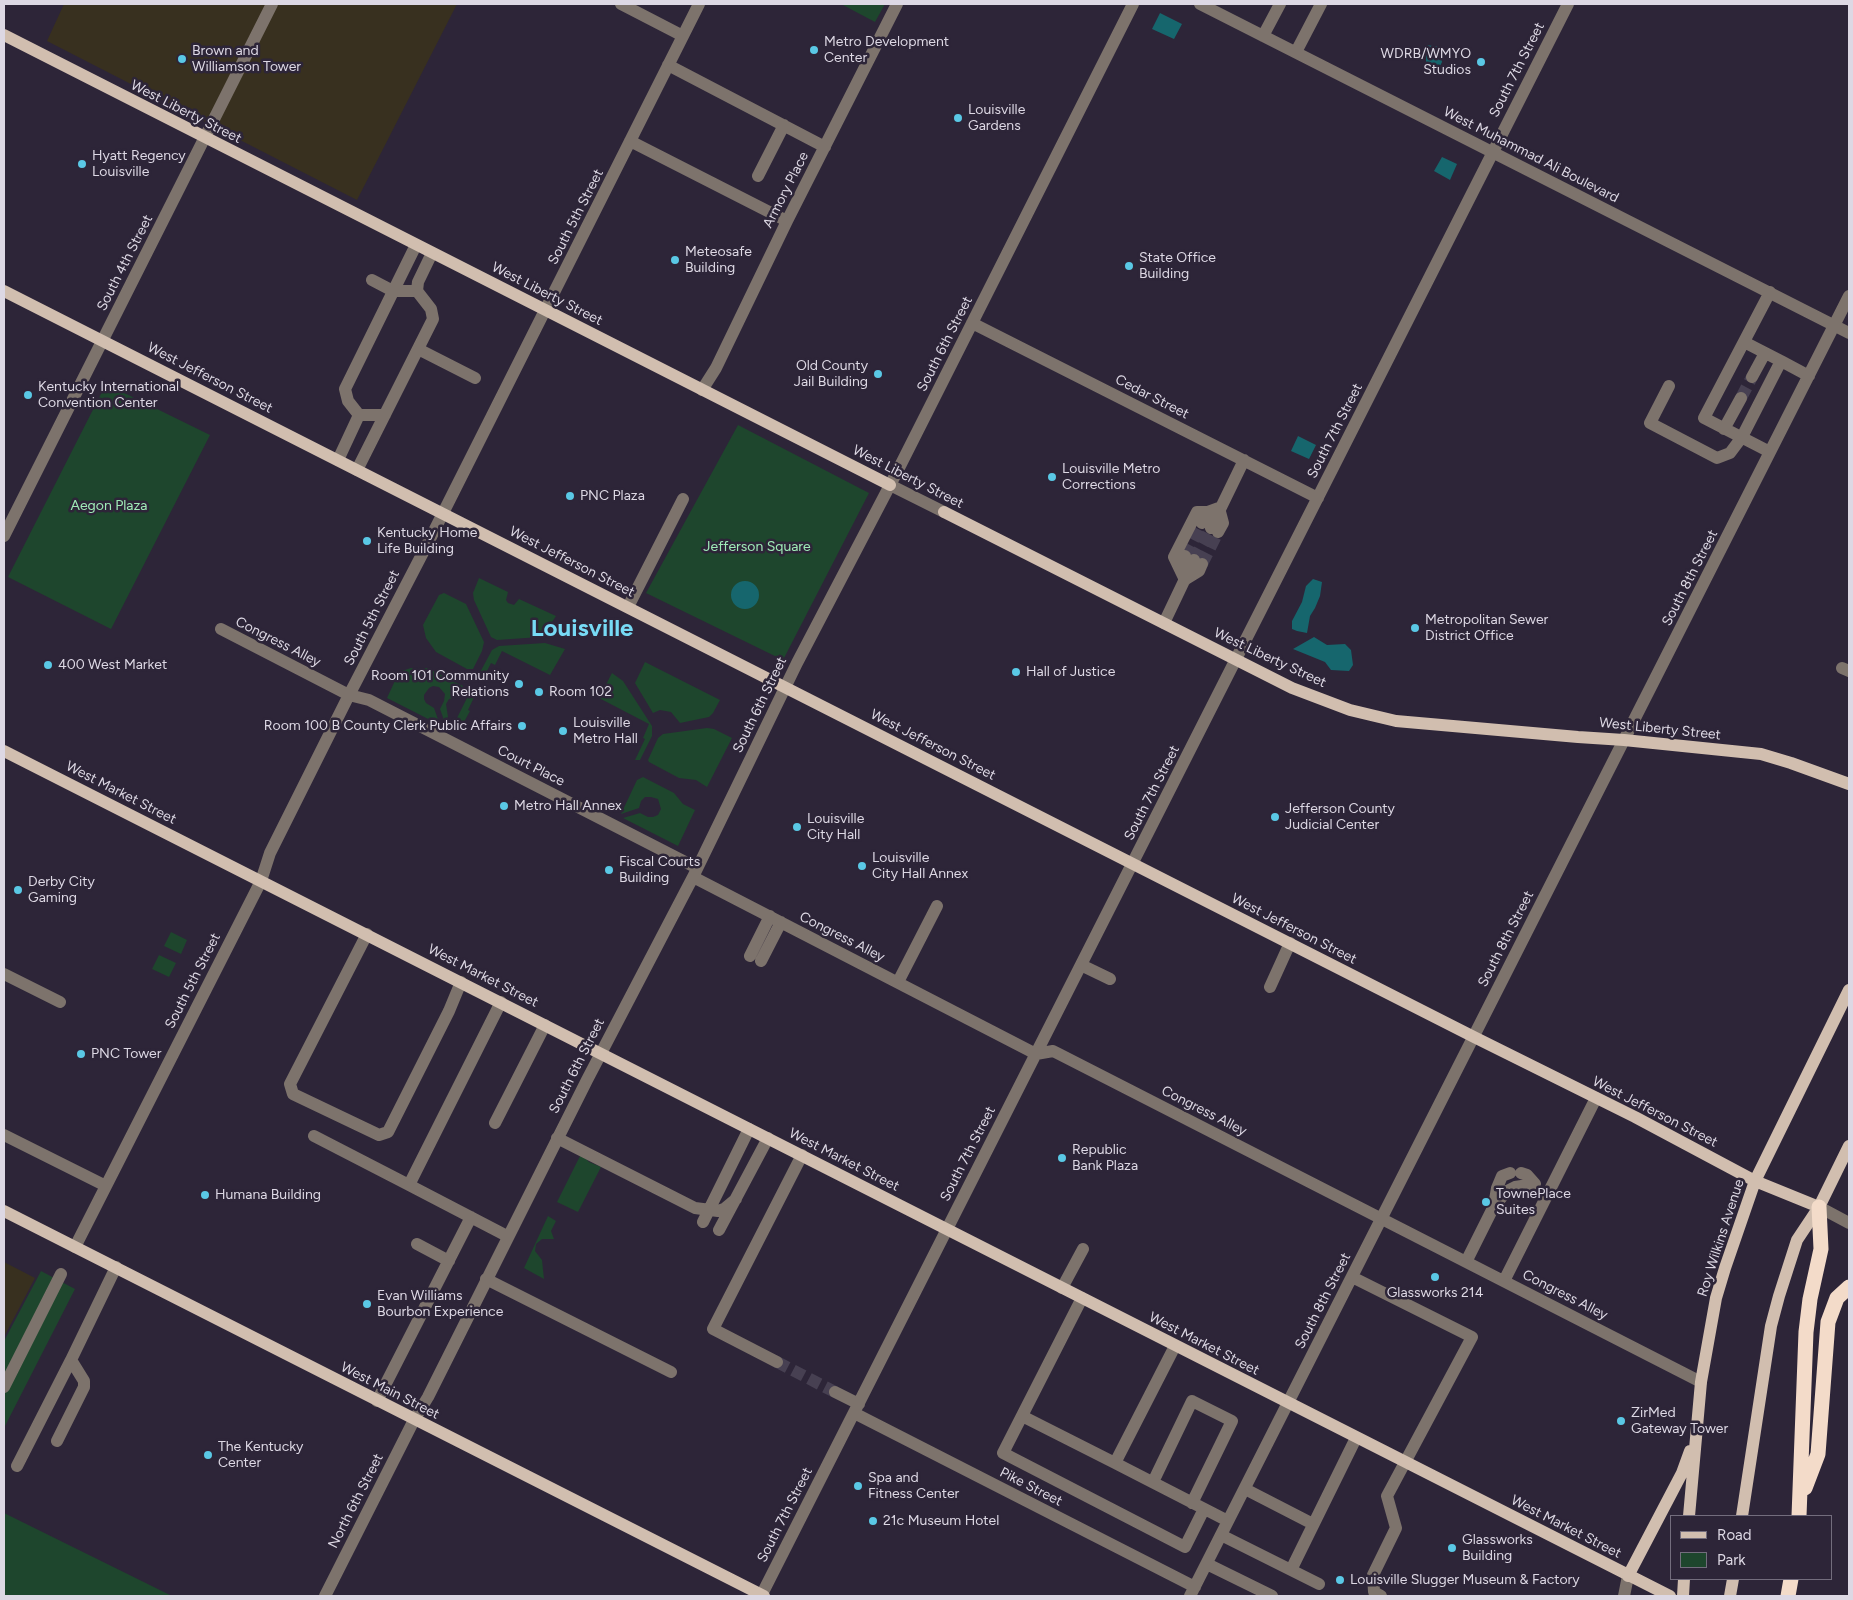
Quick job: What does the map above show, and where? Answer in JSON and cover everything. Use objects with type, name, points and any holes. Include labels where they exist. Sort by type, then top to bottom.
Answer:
[{"type":"highway","points":[[1800,1509],[1806,1332],[1810,1299],[1821,1249],[1819,1207]]},
{"type":"highway","points":[[1800,1509],[1818,1454],[1828,1322],[1837,1298],[1849,1287]]},
{"type":"highway","points":[[1788,1596],[1791,1580]]},
{"type":"main road","name":"West Liberty Street","points":[[4,35],[890,485]]},
{"type":"main road","name":"West Jefferson Street","points":[[4,291],[1596,1098],[1755,1181],[1819,1207]]},
{"type":"main road","name":"West Liberty Street","points":[[944,512],[1292,688],[1350,710],[1396,721],[1624,740],[1761,754],[1849,784]]},
{"type":"main road","name":"West Market Street","points":[[4,750],[1670,1596]]},
{"type":"main road","name":"Roy Wilkins Avenue","points":[[1689,1515],[1701,1382],[1716,1298],[1736,1233],[1755,1181],[1849,990]]},
{"type":"main road","points":[[1742,1515],[1771,1326],[1788,1266],[1797,1240],[1819,1207],[1849,1146]]},
{"type":"main road","name":"West Main Street","points":[[4,1210],[762,1596]]},
{"type":"main road","points":[[1628,1576],[1682,1472],[1695,1436]]},
{"type":"main road","points":[[1683,1596],[1684,1580]]},
{"type":"main road","points":[[1730,1596],[1733,1580]]},
{"type":"street","name":"South 4th Street","points":[[4,536],[272,4]]},
{"type":"street","points":[[621,4],[683,36]]},
{"type":"street","name":"South 5th Street","points":[[75,1247],[261,881],[270,853],[349,695],[443,513],[699,4]]},
{"type":"street","name":"Armory Place","points":[[702,390],[716,368],[897,4]]},
{"type":"street","name":"South 6th Street","points":[[414,1420],[428,1397],[557,1138],[695,872],[785,687],[890,485],[1133,4]]},
{"type":"street","name":"West Muhammad Ali Boulevard","points":[[1200,4],[1849,333]]},
{"type":"street","points":[[1263,36],[1280,4]]},
{"type":"street","points":[[1296,52],[1321,4]]},
{"type":"street","name":"South 7th Street","points":[[762,1596],[1568,4]]},
{"type":"street","points":[[668,65],[825,147]]},
{"type":"street","points":[[758,176],[784,126]]},
{"type":"street","points":[[630,141],[788,220]]},
{"type":"street","points":[[359,415],[348,401],[345,389],[416,245]]},
{"type":"street","points":[[357,470],[433,319],[432,309],[417,291],[418,282],[432,253]]},
{"type":"street","points":[[372,280],[393,291],[417,291]]},
{"type":"street","points":[[1770,292],[1704,418],[1770,452]]},
{"type":"street","name":"South 8th Street","points":[[1193,1592],[1849,296]]},
{"type":"street","name":"Cedar Street","points":[[972,323],[1318,498]]},
{"type":"street","points":[[1744,342],[1809,376]]},
{"type":"street","points":[[418,349],[475,378]]},
{"type":"street","points":[[1752,377],[1765,353]]},
{"type":"street","points":[[1669,386],[1650,423],[1717,458],[1730,453],[1742,438],[1781,362]]},
{"type":"street","points":[[1724,429],[1740,398]]},
{"type":"street","points":[[359,415],[385,415]]},
{"type":"street","points":[[338,460],[359,415]]},
{"type":"street","points":[[1185,580],[1174,557],[1197,512],[1212,521],[1244,460]]},
{"type":"street","name":"West Liberty Street","points":[[890,485],[944,512]]},
{"type":"street","points":[[628,607],[683,499]]},
{"type":"street","points":[[1164,623],[1194,560]]},
{"type":"street","name":"Congress Alley","points":[[220,629],[349,695]]},
{"type":"street","name":"Court Place","points":[[349,695],[369,700],[695,872]]},
{"type":"street","name":"Congress Alley","points":[[695,872],[775,919],[1036,1054],[1053,1051],[1701,1382]]},
{"type":"street","points":[[898,982],[937,906]]},
{"type":"street","points":[[755,958],[775,919]]},
{"type":"street","points":[[367,934],[290,1084],[293,1094],[379,1135],[388,1132],[462,982]]},
{"type":"street","points":[[1270,987],[1290,944]]},
{"type":"street","points":[[1081,965],[1110,979]]},
{"type":"street","points":[[4,974],[60,1002]]},
{"type":"street","points":[[409,1185],[501,1002]]},
{"type":"street","points":[[495,1123],[545,1025]]},
{"type":"street","points":[[1504,1281],[1596,1098]]},
{"type":"street","points":[[706,1216],[750,1129]]},
{"type":"street","points":[[4,1136],[106,1186]]},
{"type":"street","points":[[314,1136],[508,1236]]},
{"type":"street","points":[[557,1138],[695,1208],[706,1216]]},
{"type":"street","points":[[719,1230],[768,1138]]},
{"type":"street","points":[[778,1362],[713,1329],[802,1155]]},
{"type":"street","points":[[1494,1206],[1497,1188],[1502,1176],[1516,1173],[1527,1175],[1535,1184],[1549,1191]]},
{"type":"street","points":[[1466,1262],[1494,1206],[1507,1191],[1515,1186],[1535,1184]]},
{"type":"street","points":[[706,1216],[724,1209],[736,1199]]},
{"type":"street","name":"West Jefferson Street","points":[[1819,1207],[1849,1223]]},
{"type":"street","points":[[378,1401],[471,1217]]},
{"type":"street","points":[[417,1244],[449,1260]]},
{"type":"street","points":[[1062,1288],[1083,1249]]},
{"type":"street","points":[[17,1466],[116,1268]]},
{"type":"street","points":[[4,1387],[61,1274]]},
{"type":"street","points":[[1352,1277],[1472,1337],[1387,1496],[1396,1528],[1372,1574],[1374,1592],[1381,1596]]},
{"type":"street","points":[[486,1279],[671,1372]]},
{"type":"street","points":[[1082,1298],[1003,1453],[1185,1547],[1204,1509]]},
{"type":"street","points":[[1115,1463],[1175,1346]]},
{"type":"street","points":[[57,1441],[84,1387],[84,1381],[71,1360]]},
{"type":"street","name":"Pike Street","points":[[836,1392],[856,1408],[1193,1592]]},
{"type":"street","points":[[1152,1482],[1192,1401],[1232,1421],[1192,1503]]},
{"type":"street","points":[[1022,1416],[1228,1521]]},
{"type":"street","name":"North 6th Street","points":[[330,1595],[414,1420]]},
{"type":"street","points":[[1291,1570],[1356,1438]]},
{"type":"street","points":[[1244,1489],[1313,1524]]},
{"type":"street","points":[[1221,1535],[1319,1584]]},
{"type":"street","points":[[1207,1564],[1272,1596]]},
{"type":"street","points":[[1624,1596],[1628,1576]]},
{"type":"shaded area","points":[[64,4],[457,4],[357,200],[47,41]]},
{"type":"shaded area","points":[[1160,13],[1182,24],[1174,39],[1152,29]]},
{"type":"shaded area","points":[[1426,45],[1440,47],[1442,62],[1437,72],[1426,65]]},
{"type":"shaded area","points":[[1442,157],[1457,164],[1450,180],[1434,171]]},
{"type":"shaded area","points":[[1298,436],[1316,445],[1309,459],[1291,451]]},
{"type":"shaded area","points":[[1313,579],[1322,582],[1320,596],[1310,616],[1307,633],[1297,631],[1292,629],[1292,621],[1302,602],[1306,586]]},
{"type":"shaded area","points":[[745,581],[755,585],[759,595],[755,605],[745,609],[735,605],[731,595],[735,585]]},
{"type":"shaded area","points":[[1314,637],[1327,645],[1345,644],[1351,650],[1353,665],[1349,671],[1331,670],[1325,662],[1293,649]]},
{"type":"shaded area","points":[[4,1262],[35,1278],[4,1337]]},
{"type":"green space","points":[[841,4],[885,4],[875,22]]},
{"type":"green space","name":"Aegon Plaza","points":[[106,384],[210,435],[111,629],[8,577]]},
{"type":"green space","name":"Jefferson Square","points":[[738,425],[869,493],[783,660],[646,593]]},
{"type":"green space","points":[[479,578],[508,592],[506,600],[508,603],[514,605],[519,599],[556,616],[540,637],[497,640],[491,637],[474,600],[473,593]]},
{"type":"green space","points":[[444,593],[466,604],[484,642],[482,651],[473,669],[467,669],[436,652],[426,638],[423,625],[439,595]]},
{"type":"green space","points":[[545,643],[565,649],[550,675],[502,651],[495,665],[491,663],[482,681],[477,678],[492,650],[499,646]]},
{"type":"green space","points":[[645,662],[720,700],[713,713],[709,717],[680,723],[671,712],[660,710],[653,713],[635,683]]},
{"type":"green space","points":[[411,668],[427,668],[463,686],[460,696],[449,699],[446,704],[448,717],[445,723],[440,709],[445,694],[439,687],[433,686],[429,688],[424,695],[424,699],[426,703],[434,708],[440,725],[387,698],[399,672]]},
{"type":"green space","points":[[612,673],[623,681],[652,726],[652,736],[640,760],[635,760],[645,739],[643,738],[649,724],[599,698]]},
{"type":"green space","points":[[472,688],[477,691],[464,722],[457,718]]},
{"type":"green space","points":[[707,728],[714,729],[732,738],[707,787],[696,780],[679,778],[649,762],[648,760],[658,738],[663,734]]},
{"type":"green space","points":[[643,777],[674,793],[683,804],[695,810],[678,846],[623,818],[640,813],[653,817],[658,815],[661,809],[658,799],[645,797],[641,801],[639,808],[621,814],[637,780]]},
{"type":"green space","points":[[171,932],[187,940],[181,954],[164,946]]},
{"type":"green space","points":[[159,955],[176,963],[169,977],[152,969]]},
{"type":"green space","points":[[581,1154],[589,1162],[601,1167],[578,1212],[557,1202]]},
{"type":"green space","points":[[548,1216],[556,1221],[551,1231],[554,1239],[542,1239],[536,1244],[535,1251],[542,1260],[544,1279],[524,1268]]},
{"type":"green space","points":[[41,1271],[75,1289],[4,1428],[4,1341]]},
{"type":"green space","points":[[4,1513],[172,1596],[4,1596]]},
{"type":"tunnel","points":[[1741,398],[1752,377]]},
{"type":"tunnel","points":[[1185,556],[1202,523]]},
{"type":"tunnel","points":[[1194,560],[1211,528]]},
{"type":"tunnel","points":[[1202,564],[1218,532]]},
{"type":"tunnel","points":[[777,1362],[835,1392]]},
{"type":"place","name":"Metro Development Center","points":[[814,50]]},
{"type":"place","name":"Brown and Williamson Tower","points":[[182,59]]},
{"type":"place","name":"WDRB/WMYO Studios","points":[[1481,62]]},
{"type":"place","name":"Louisville Gardens","points":[[958,118]]},
{"type":"place","name":"Hyatt Regency Louisville","points":[[82,164]]},
{"type":"place","name":"Meteosafe Building","points":[[675,260]]},
{"type":"place","name":"State Office Building","points":[[1129,266]]},
{"type":"place","name":"Old County Jail Building","points":[[878,374]]},
{"type":"place","name":"Kentucky International Convention Center","points":[[28,395]]},
{"type":"place","name":"Louisville Metro Corrections","points":[[1052,477]]},
{"type":"place","name":"PNC Plaza","points":[[570,496]]},
{"type":"place","name":"Kentucky Home Life Building","points":[[367,541]]},
{"type":"place","name":"Metropolitan Sewer District Office","points":[[1415,628]]},
{"type":"place","name":"400 West Market","points":[[48,665]]},
{"type":"place","name":"Hall of Justice","points":[[1016,672]]},
{"type":"place","name":"Room 101 Community Relations","points":[[519,684]]},
{"type":"place","name":"Room 102","points":[[539,692]]},
{"type":"place","name":"Room 100 B County Clerk Public Affairs","points":[[522,726]]},
{"type":"place","name":"Louisville Metro Hall","points":[[563,731]]},
{"type":"place","name":"Metro Hall Annex","points":[[504,806]]},
{"type":"place","name":"Jefferson County Judicial Center","points":[[1275,817]]},
{"type":"place","name":"Louisville City Hall","points":[[797,827]]},
{"type":"place","name":"Louisville City Hall Annex","points":[[862,866]]},
{"type":"place","name":"Fiscal Courts Building","points":[[609,870]]},
{"type":"place","name":"Derby City Gaming","points":[[18,890]]},
{"type":"place","name":"PNC Tower","points":[[81,1054]]},
{"type":"place","name":"Republic Bank Plaza","points":[[1062,1158]]},
{"type":"place","name":"Humana Building","points":[[205,1195]]},
{"type":"place","name":"TownePlace Suites","points":[[1486,1202]]},
{"type":"place","name":"Glassworks 214","points":[[1435,1277]]},
{"type":"place","name":"Evan Williams Bourbon Experience","points":[[367,1304]]},
{"type":"place","name":"ZirMed Gateway Tower","points":[[1621,1421]]},
{"type":"place","name":"The Kentucky Center","points":[[208,1455]]},
{"type":"place","name":"Spa and Fitness Center","points":[[858,1486]]},
{"type":"place","name":"21c Museum Hotel","points":[[873,1521]]},
{"type":"place","name":"Glassworks Building","points":[[1452,1548]]},
{"type":"place","name":"Louisville Slugger Museum & Factory","points":[[1340,1580]]},
{"type":"district","name":"Louisville","points":[[582,629]]}]
